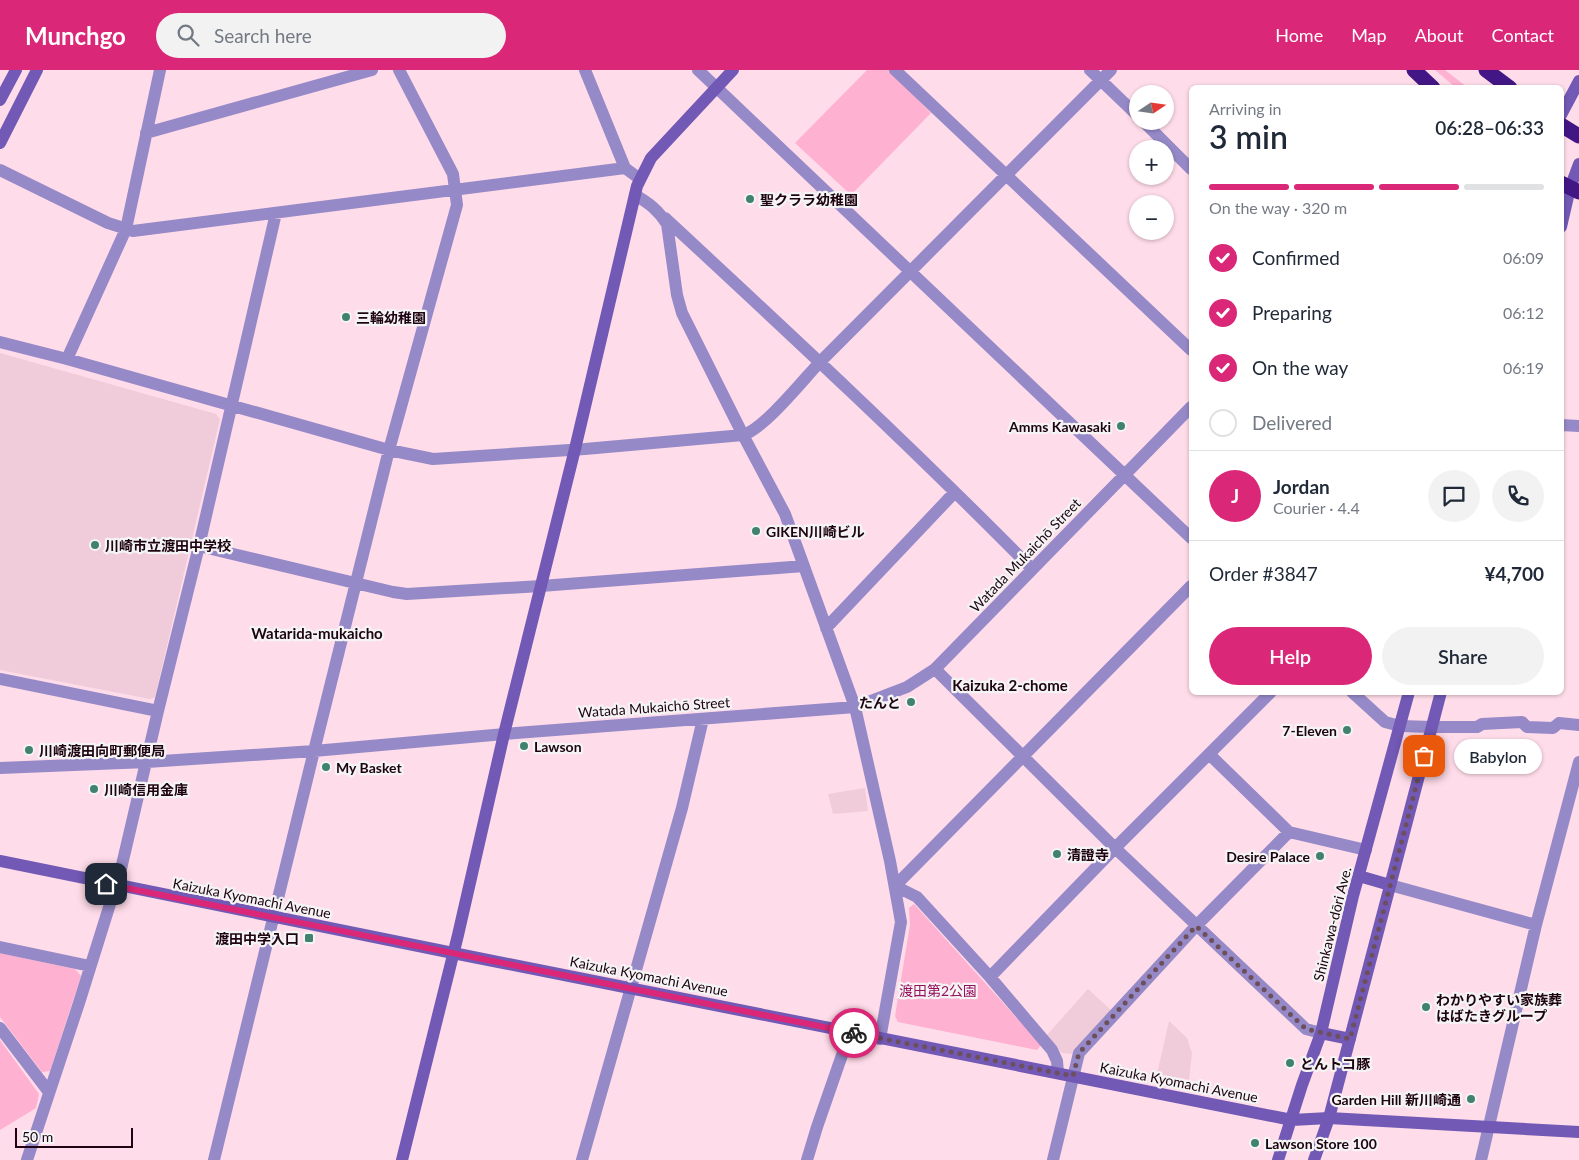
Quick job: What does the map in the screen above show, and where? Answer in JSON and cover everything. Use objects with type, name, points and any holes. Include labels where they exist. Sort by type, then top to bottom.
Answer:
[{"type":"highway","points":[[1414,70],[1431,85]]},
{"type":"highway","points":[[1486,70],[1506,85]]},
{"type":"highway","points":[[1564,127],[1579,136]]},
{"type":"street","points":[[0,100],[16,70]]},
{"type":"street","points":[[0,143],[37,70]]},
{"type":"street","points":[[68,359],[126,229],[160,70]]},
{"type":"street","points":[[146,133],[372,70]]},
{"type":"street","points":[[214,1160],[389,450],[457,205],[453,174],[399,70]]},
{"type":"street","points":[[585,70],[625,168],[640,179]]},
{"type":"street","points":[[698,70],[1189,536]]},
{"type":"street","points":[[402,1160],[504,734],[575,450],[635,195],[640,179],[651,158],[734,70]]},
{"type":"street","points":[[895,70],[1189,348]]},
{"type":"street","points":[[1090,70],[1129,107]]},
{"type":"street","points":[[0,342],[68,359],[389,450],[433,459],[575,450],[742,436],[750,433],[781,404],[820,362],[1111,70]]},
{"type":"street","points":[[1564,109],[1579,81]]},
{"type":"street","points":[[1152,130],[1189,167]]},
{"type":"street","points":[[1564,214],[1570,188],[1579,164]]},
{"type":"street","points":[[0,170],[108,223],[133,231],[625,168]]},
{"type":"street","points":[[635,195],[652,204],[667,224],[682,313],[742,436],[785,514],[855,707],[895,886],[901,922],[880,1039]]},
{"type":"street","points":[[27,1160],[116,886],[200,546],[276,213]]},
{"type":"street","points":[[661,215],[820,362],[1032,569]]},
{"type":"street","name":"Watada Mukaichō Street","points":[[0,768],[147,762],[314,751],[504,734],[855,707],[907,687],[935,669],[1189,409]]},
{"type":"street","points":[[1564,425],[1579,426]]},
{"type":"street","points":[[826,628],[955,492]]},
{"type":"street","points":[[200,546],[407,594],[804,566]]},
{"type":"street","points":[[895,886],[1189,588]]},
{"type":"street","points":[[935,669],[1115,848],[1306,1029],[1350,1039]]},
{"type":"street","points":[[0,679],[158,711]]},
{"type":"street","points":[[990,977],[1115,848],[1268,695]]},
{"type":"street","points":[[1355,695],[1385,722],[1400,726],[1477,727],[1482,724],[1522,722],[1527,727],[1553,728],[1559,723],[1579,726]]},
{"type":"street","name":"Shinkawa-dōri Ave.","points":[[1278,1160],[1320,1033],[1359,876],[1408,695]]},
{"type":"street","points":[[1314,1160],[1329,1118],[1440,695]]},
{"type":"street","points":[[582,1160],[682,808],[703,719]]},
{"type":"street","points":[[1209,754],[1289,832],[1366,850]]},
{"type":"street","points":[[1481,1160],[1536,924],[1575,791],[1579,762]]},
{"type":"street","points":[[1053,1160],[1079,1053],[1196,926],[1289,832]]},
{"type":"street","name":"Kaizuka Kyomachi Avenue","points":[[0,861],[116,886],[1292,1120],[1329,1118],[1579,1132]]},
{"type":"street","points":[[1359,876],[1536,924]]},
{"type":"street","points":[[895,886],[917,897],[990,977],[1052,1050],[1057,1061],[1058,1073]]},
{"type":"street","points":[[0,947],[90,966]]},
{"type":"street","points":[[0,1028],[49,1092]]},
{"type":"street","points":[[807,1160],[850,1032]]},
{"type":"shaded area","name":"川崎市立渡田中学校","points":[[0,353],[216,414],[220,419],[155,697],[150,699],[0,670]]},
{"type":"shaded area","points":[[865,788],[868,811],[833,814],[828,794]]},
{"type":"shaded area","points":[[1088,989],[1112,1011],[1074,1054],[1062,1053],[1046,1036]]},
{"type":"shaded area","points":[[1169,1021],[1187,1038],[1192,1053],[1189,1080],[1157,1074]]},
{"type":"green space","points":[[867,70],[889,70],[931,113],[851,195],[795,143]]},
{"type":"green space","points":[[1435,70],[1445,70],[1464,85],[1453,85]]},
{"type":"green space","name":"渡田第2公園","points":[[914,904],[1041,1045],[1037,1050],[898,1022],[895,1016],[910,925],[909,908]]},
{"type":"green space","points":[[0,953],[75,969],[81,976],[50,1071],[42,1072],[0,1017]]},
{"type":"green space","points":[[0,1040],[39,1094],[36,1108],[0,1130]]},
{"type":"way so far","points":[[854,1033],[1073,1076],[1079,1053],[1196,926],[1306,1029],[1350,1039],[1424,756]]},
{"type":"place","name":"聖クララ幼稚園","points":[[750,199]]},
{"type":"place","name":"三輪幼稚園","points":[[346,317]]},
{"type":"place","name":"Amms Kawasaki","points":[[1121,426]]},
{"type":"place","name":"GIKEN川崎ビル","points":[[756,531]]},
{"type":"place","name":"川崎市立渡田中学校","points":[[95,545]]},
{"type":"place","name":"たんと","points":[[911,702]]},
{"type":"place","name":"7-Eleven","points":[[1347,730]]},
{"type":"place","name":"Lawson","points":[[524,746]]},
{"type":"place","name":"川崎渡田向町郵便局","points":[[29,750]]},
{"type":"place","name":"Babylon","points":[[1424,756]]},
{"type":"place","name":"My Basket","points":[[326,767]]},
{"type":"place","name":"川崎信用金庫","points":[[94,789]]},
{"type":"place","name":"清證寺","points":[[1057,854]]},
{"type":"place","name":"Desire Palace","points":[[1320,856]]},
{"type":"place","name":"渡田中学入口","points":[[309,938]]},
{"type":"place","name":"わかりやすい家族葬 はばたきグループ","points":[[1426,1007]]},
{"type":"place","name":"とんトコ豚","points":[[1290,1063]]},
{"type":"place","name":"Garden Hill 新川崎通","points":[[1471,1099]]},
{"type":"place","name":"Lawson Store 100","points":[[1255,1143]]},
{"type":"district","name":"Watarida-mukaicho","points":[[317,633]]},
{"type":"district","name":"Kaizuka 2-chome","points":[[1010,685]]},
{"type":"route","points":[[106,884],[854,1033]]}]
